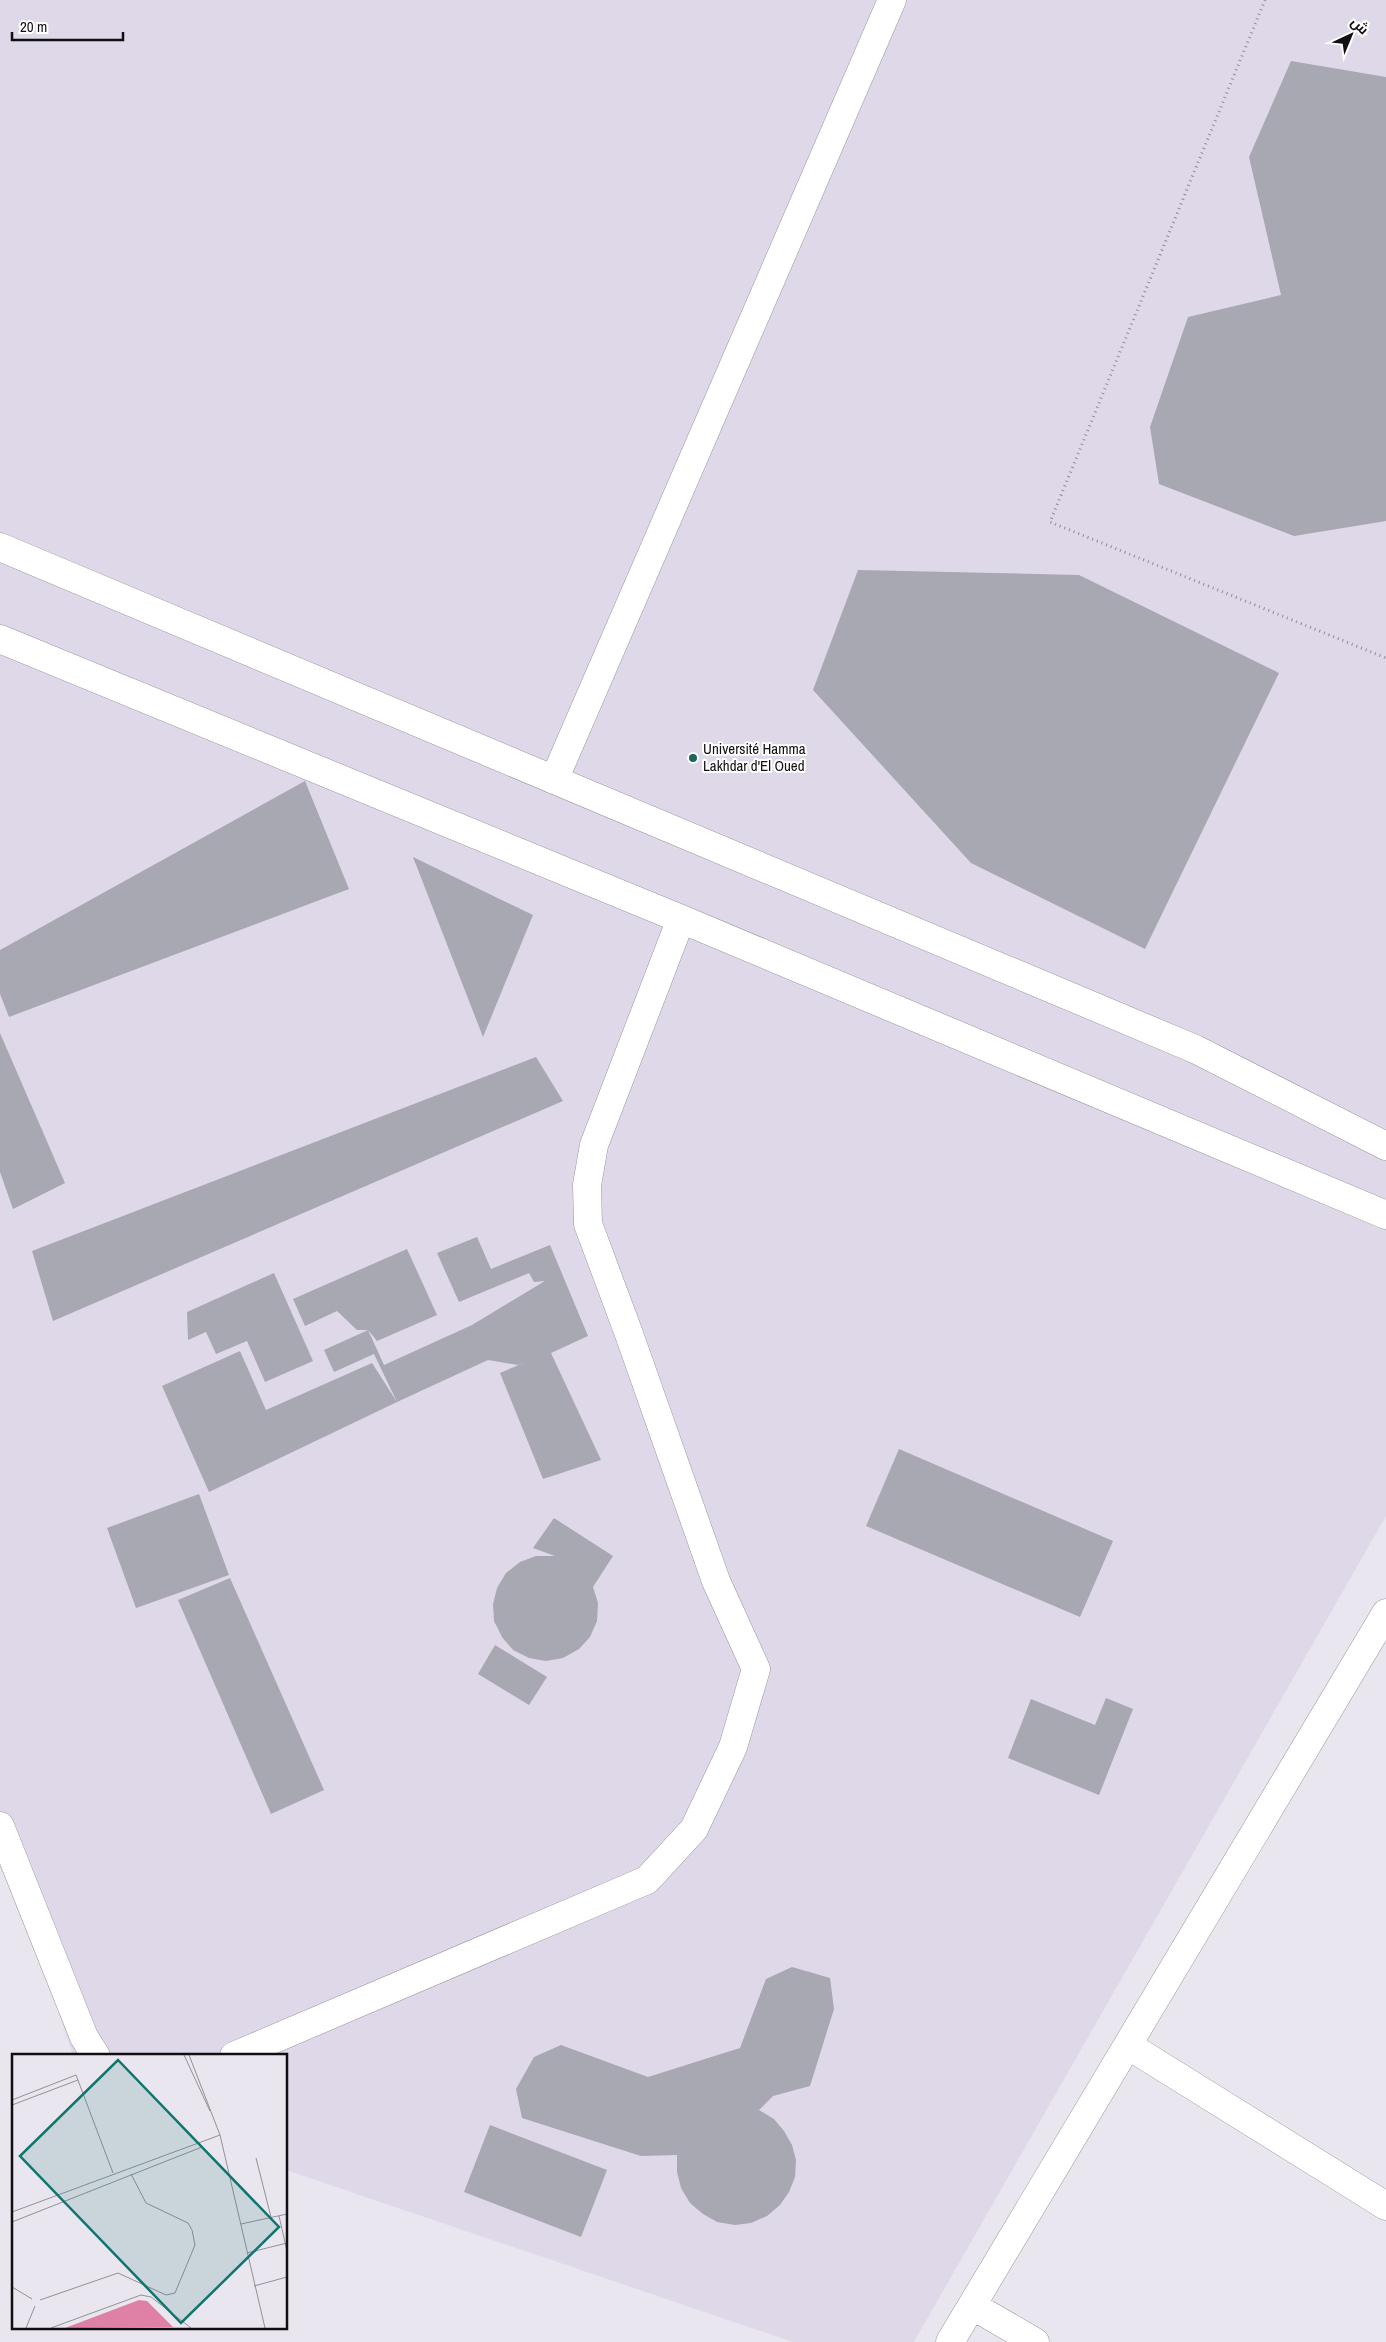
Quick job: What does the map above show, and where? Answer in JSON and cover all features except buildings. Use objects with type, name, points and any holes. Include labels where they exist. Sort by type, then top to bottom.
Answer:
[{"type":"street","points":[[554,780],[892,0]]},
{"type":"street","points":[[0,547],[1195,1049],[1386,1146]]},
{"type":"street","points":[[0,639],[681,919],[1386,1215]]},
{"type":"street","points":[[239,2054],[646,1880],[694,1829],[732,1747],[756,1668],[716,1581],[588,1224],[587,1185],[594,1145],[681,919]]},
{"type":"street","points":[[950,2342],[1129,2046],[1386,1613]]},
{"type":"street","points":[[0,1826],[84,2038],[95,2054]]},
{"type":"street","points":[[1129,2046],[1386,2206]]},
{"type":"street","points":[[973,2306],[1035,2342]]},
{"type":"path","points":[[1265,0],[1050,522],[1386,658]]},
{"type":"shaded area","name":"Université Hamma Lakhdar d'El Oued","points":[[0,0],[1386,0],[1386,1516],[914,2342],[793,2342],[288,2171],[288,2054],[72,2054],[0,1831]]},
{"type":"place","name":"Université Hamma Lakhdar d'El Oued","points":[[693,758]]}]
